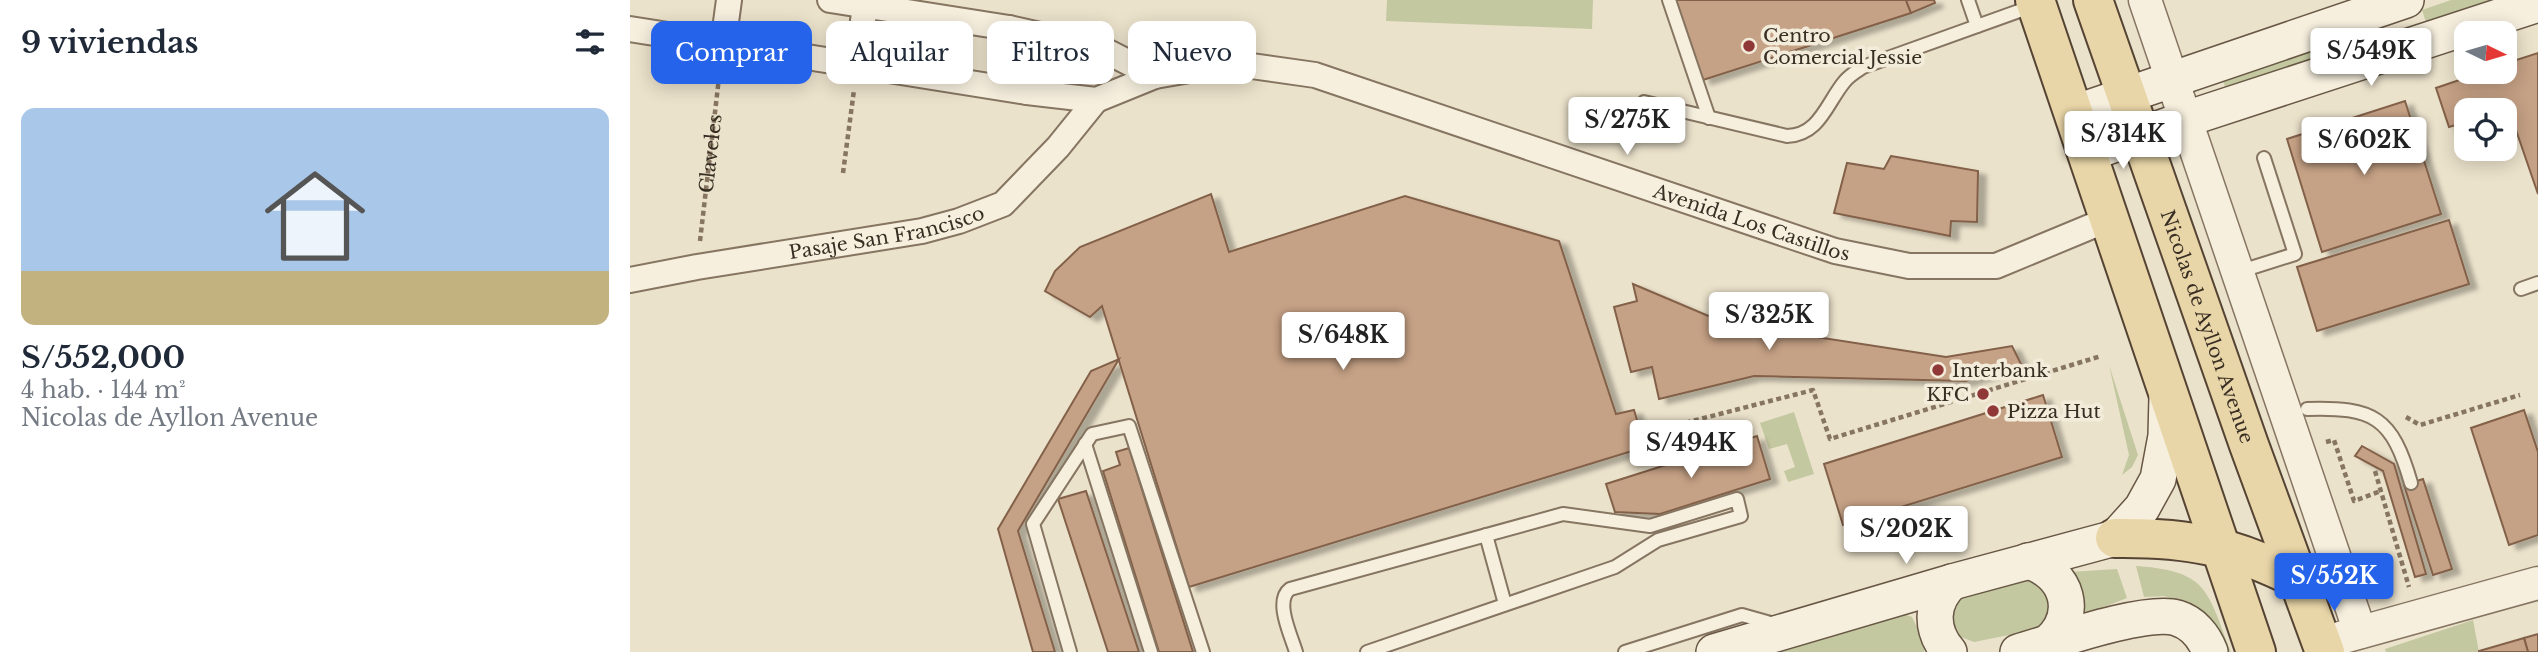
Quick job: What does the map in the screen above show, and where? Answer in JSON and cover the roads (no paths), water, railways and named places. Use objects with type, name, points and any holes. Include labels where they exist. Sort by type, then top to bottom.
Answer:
[{"type":"main road","name":"Nicolas de Ayllon Avenue","points":[[2093,0],[2324,648]]},
{"type":"main road","points":[[2036,2],[2256,652]]},
{"type":"main road","points":[[2074,113],[2173,78],[2399,17],[2538,4]]},
{"type":"main road","points":[[2087,154],[2186,119],[2399,17]]},
{"type":"main road","points":[[2115,538],[2142,508],[2158,479],[2166,436],[2167,390]]},
{"type":"main road","points":[[1714,652],[1952,582],[2115,538],[2167,538],[2221,547],[2259,560],[2298,579]]},
{"type":"main road","points":[[2028,561],[2053,574],[2062,586],[2066,599],[2066,614],[2061,627],[2033,649]]},
{"type":"main road","points":[[1949,652],[1937,633],[1935,612],[1942,592],[1952,582]]},
{"type":"main road","points":[[2033,649],[2141,619],[2162,616],[2190,625],[2203,638],[2210,652]]},
{"type":"street","points":[[726,21],[729,0]]},
{"type":"street","points":[[830,0],[987,25]]},
{"type":"street","points":[[2145,0],[2360,632]]},
{"type":"street","points":[[863,21],[865,6]]},
{"type":"street","name":"Avenida Los Castillos","points":[[630,29],[651,32]]},
{"type":"street","name":"Avenida Los Castillos","points":[[1256,67],[1315,75],[1835,251],[1909,266],[1996,266],[2109,219]]},
{"type":"street","name":"Avenida Los Castillos","points":[[973,83],[1096,100],[1135,84]]},
{"type":"street","points":[[1025,84],[1027,92]]},
{"type":"street","name":"Pasaje San Francisco","points":[[630,280],[922,231],[960,221],[1003,204],[1058,147],[1096,100]]},
{"type":"street","points":[[2324,648],[2360,632],[2538,583]]},
{"type":"lane","points":[[1668,0],[1709,118]]},
{"type":"lane","points":[[1969,0],[1977,26]]},
{"type":"lane","points":[[1644,102],[1787,136],[1804,134],[1815,126],[1847,79],[1863,67],[2036,2]]},
{"type":"lane","points":[[2237,272],[2294,254],[2264,158]]},
{"type":"lane","points":[[2521,289],[2538,283]]},
{"type":"lane","points":[[2307,409],[2336,408],[2359,411],[2376,419],[2393,436],[2403,454],[2411,483]]},
{"type":"lane","points":[[1070,652],[1033,524],[1092,434],[1129,426],[1203,652]]},
{"type":"lane","points":[[1085,444],[1152,652]]},
{"type":"lane","points":[[1296,652],[1282,602],[1284,594],[1290,589],[1563,514],[1650,526],[1737,499],[1741,516],[1658,540],[1615,567],[1367,652]]},
{"type":"lane","points":[[1486,535],[1505,604]]},
{"type":"lane","points":[[1625,652],[1742,615],[1791,629]]},
{"type":"place","name":"Centro Comercial Jessie","points":[[1749,46]]},
{"type":"place","name":"Interbank","points":[[1938,370]]},
{"type":"place","name":"KFC","points":[[1983,394]]},
{"type":"place","name":"Pizza Hut","points":[[1993,411]]}]
